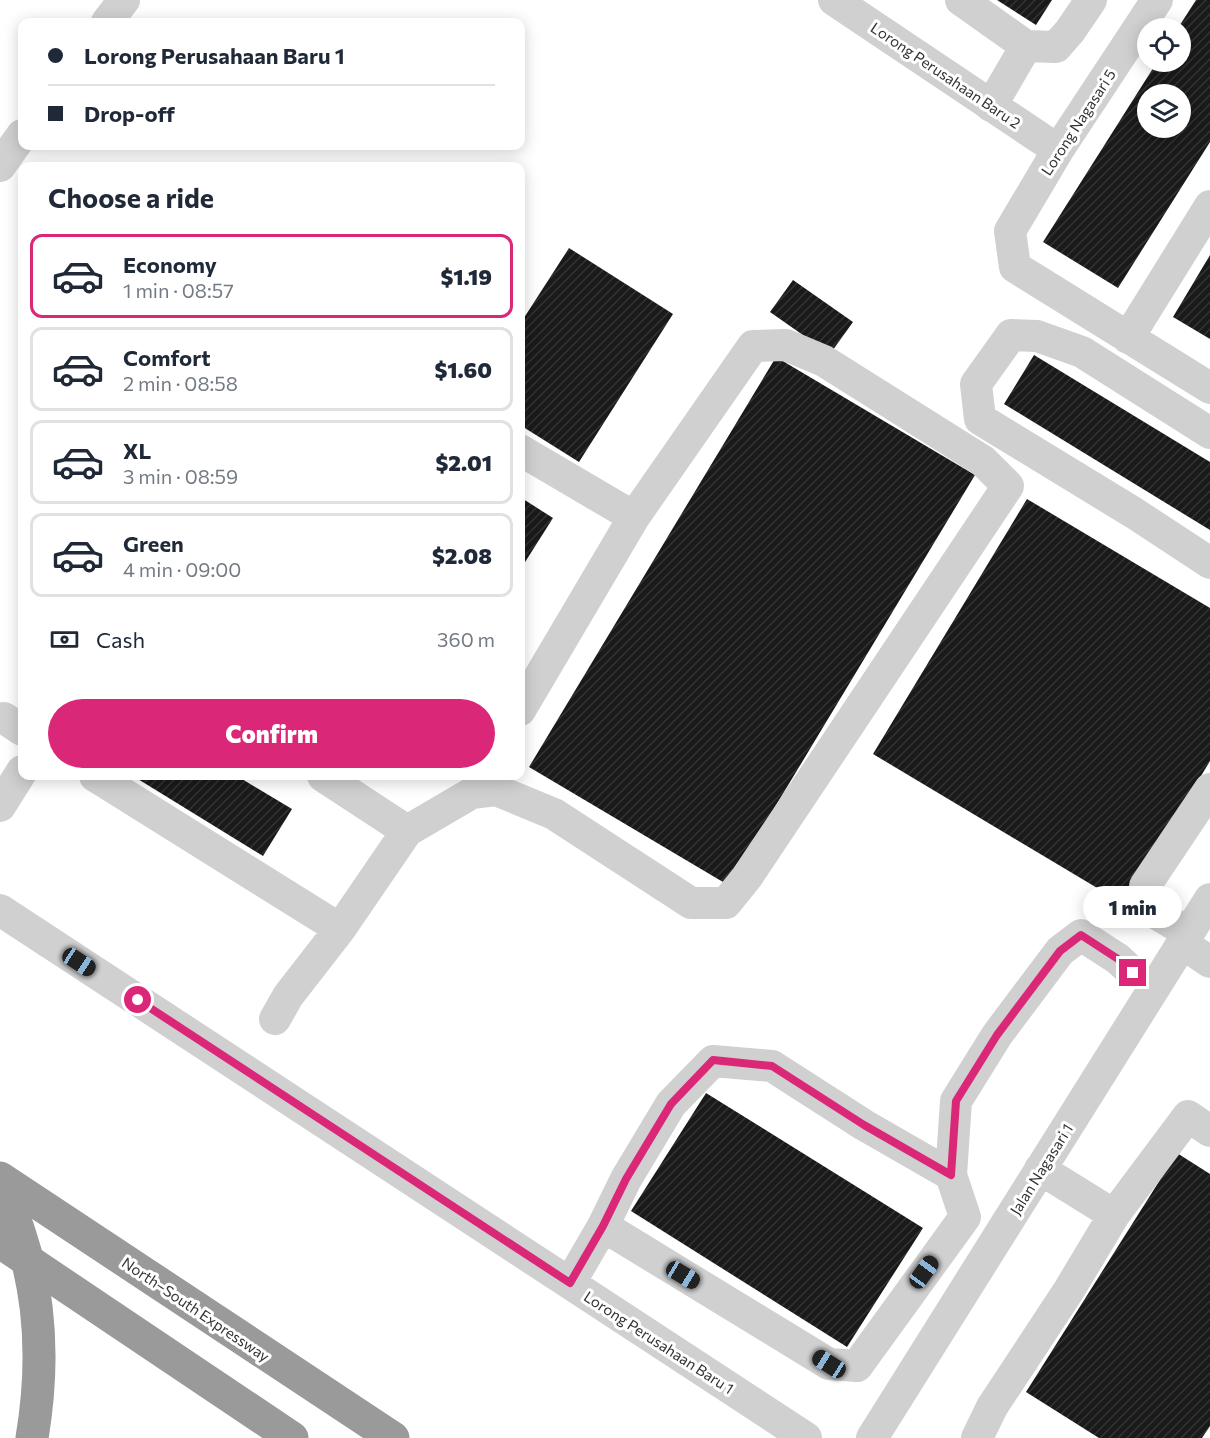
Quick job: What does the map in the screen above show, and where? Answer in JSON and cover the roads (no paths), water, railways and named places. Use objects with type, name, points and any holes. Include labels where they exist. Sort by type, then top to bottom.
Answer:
[{"type":"highway","name":"North–South Expressway","points":[[0,1178],[393,1438]]},
{"type":"highway","points":[[0,1184],[25,1253],[37,1311],[41,1362],[39,1399],[32,1438]]},
{"type":"highway","points":[[0,1242],[292,1438]]},
{"type":"street","points":[[110,18],[124,0]]},
{"type":"street","name":"Lorong Perusahaan Baru 2","points":[[834,0],[1058,150]]},
{"type":"street","points":[[961,0],[1026,46],[1056,47],[1091,0]]},
{"type":"street","name":"Lorong Nagasari 5","points":[[1128,338],[1015,267],[1010,231],[1058,150],[1157,0]]},
{"type":"street","points":[[991,105],[1026,46]]},
{"type":"street","points":[[0,166],[18,141]]},
{"type":"street","points":[[1210,206],[1128,338],[1210,388]]},
{"type":"street","points":[[1210,433],[1082,352],[1037,336],[1011,336],[976,384],[980,419],[1134,513],[1210,563]]},
{"type":"street","points":[[275,1019],[288,996],[340,928],[407,831],[477,784],[554,814],[691,903],[726,903],[747,877],[1008,486],[983,461],[824,361],[786,345],[753,346],[634,517],[525,702]]},
{"type":"street","points":[[525,453],[634,517]]},
{"type":"street","points":[[0,806],[18,777]]},
{"type":"street","points":[[101,780],[340,928]]},
{"type":"street","points":[[329,780],[407,831]]},
{"type":"street","points":[[1210,789],[1145,886],[1150,910],[1186,938],[1210,962]]},
{"type":"street","name":"Jalan Nagasari 1","points":[[872,1438],[1210,899]]},
{"type":"street","name":"Lorong Perusahaan Baru 1","points":[[0,910],[806,1438]]},
{"type":"street","points":[[603,1226],[829,1364],[857,1366],[964,1217],[951,1175],[956,1101],[997,1035],[1060,951],[1081,935],[1118,959],[1133,973]]},
{"type":"street","points":[[570,1283],[603,1226],[626,1179],[671,1104],[713,1060],[772,1066],[864,1125],[951,1175]]},
{"type":"street","points":[[977,1438],[992,1407],[1069,1290],[1114,1215],[1188,1116],[1210,1131]]},
{"type":"street","points":[[1040,1169],[1114,1215]]}]
